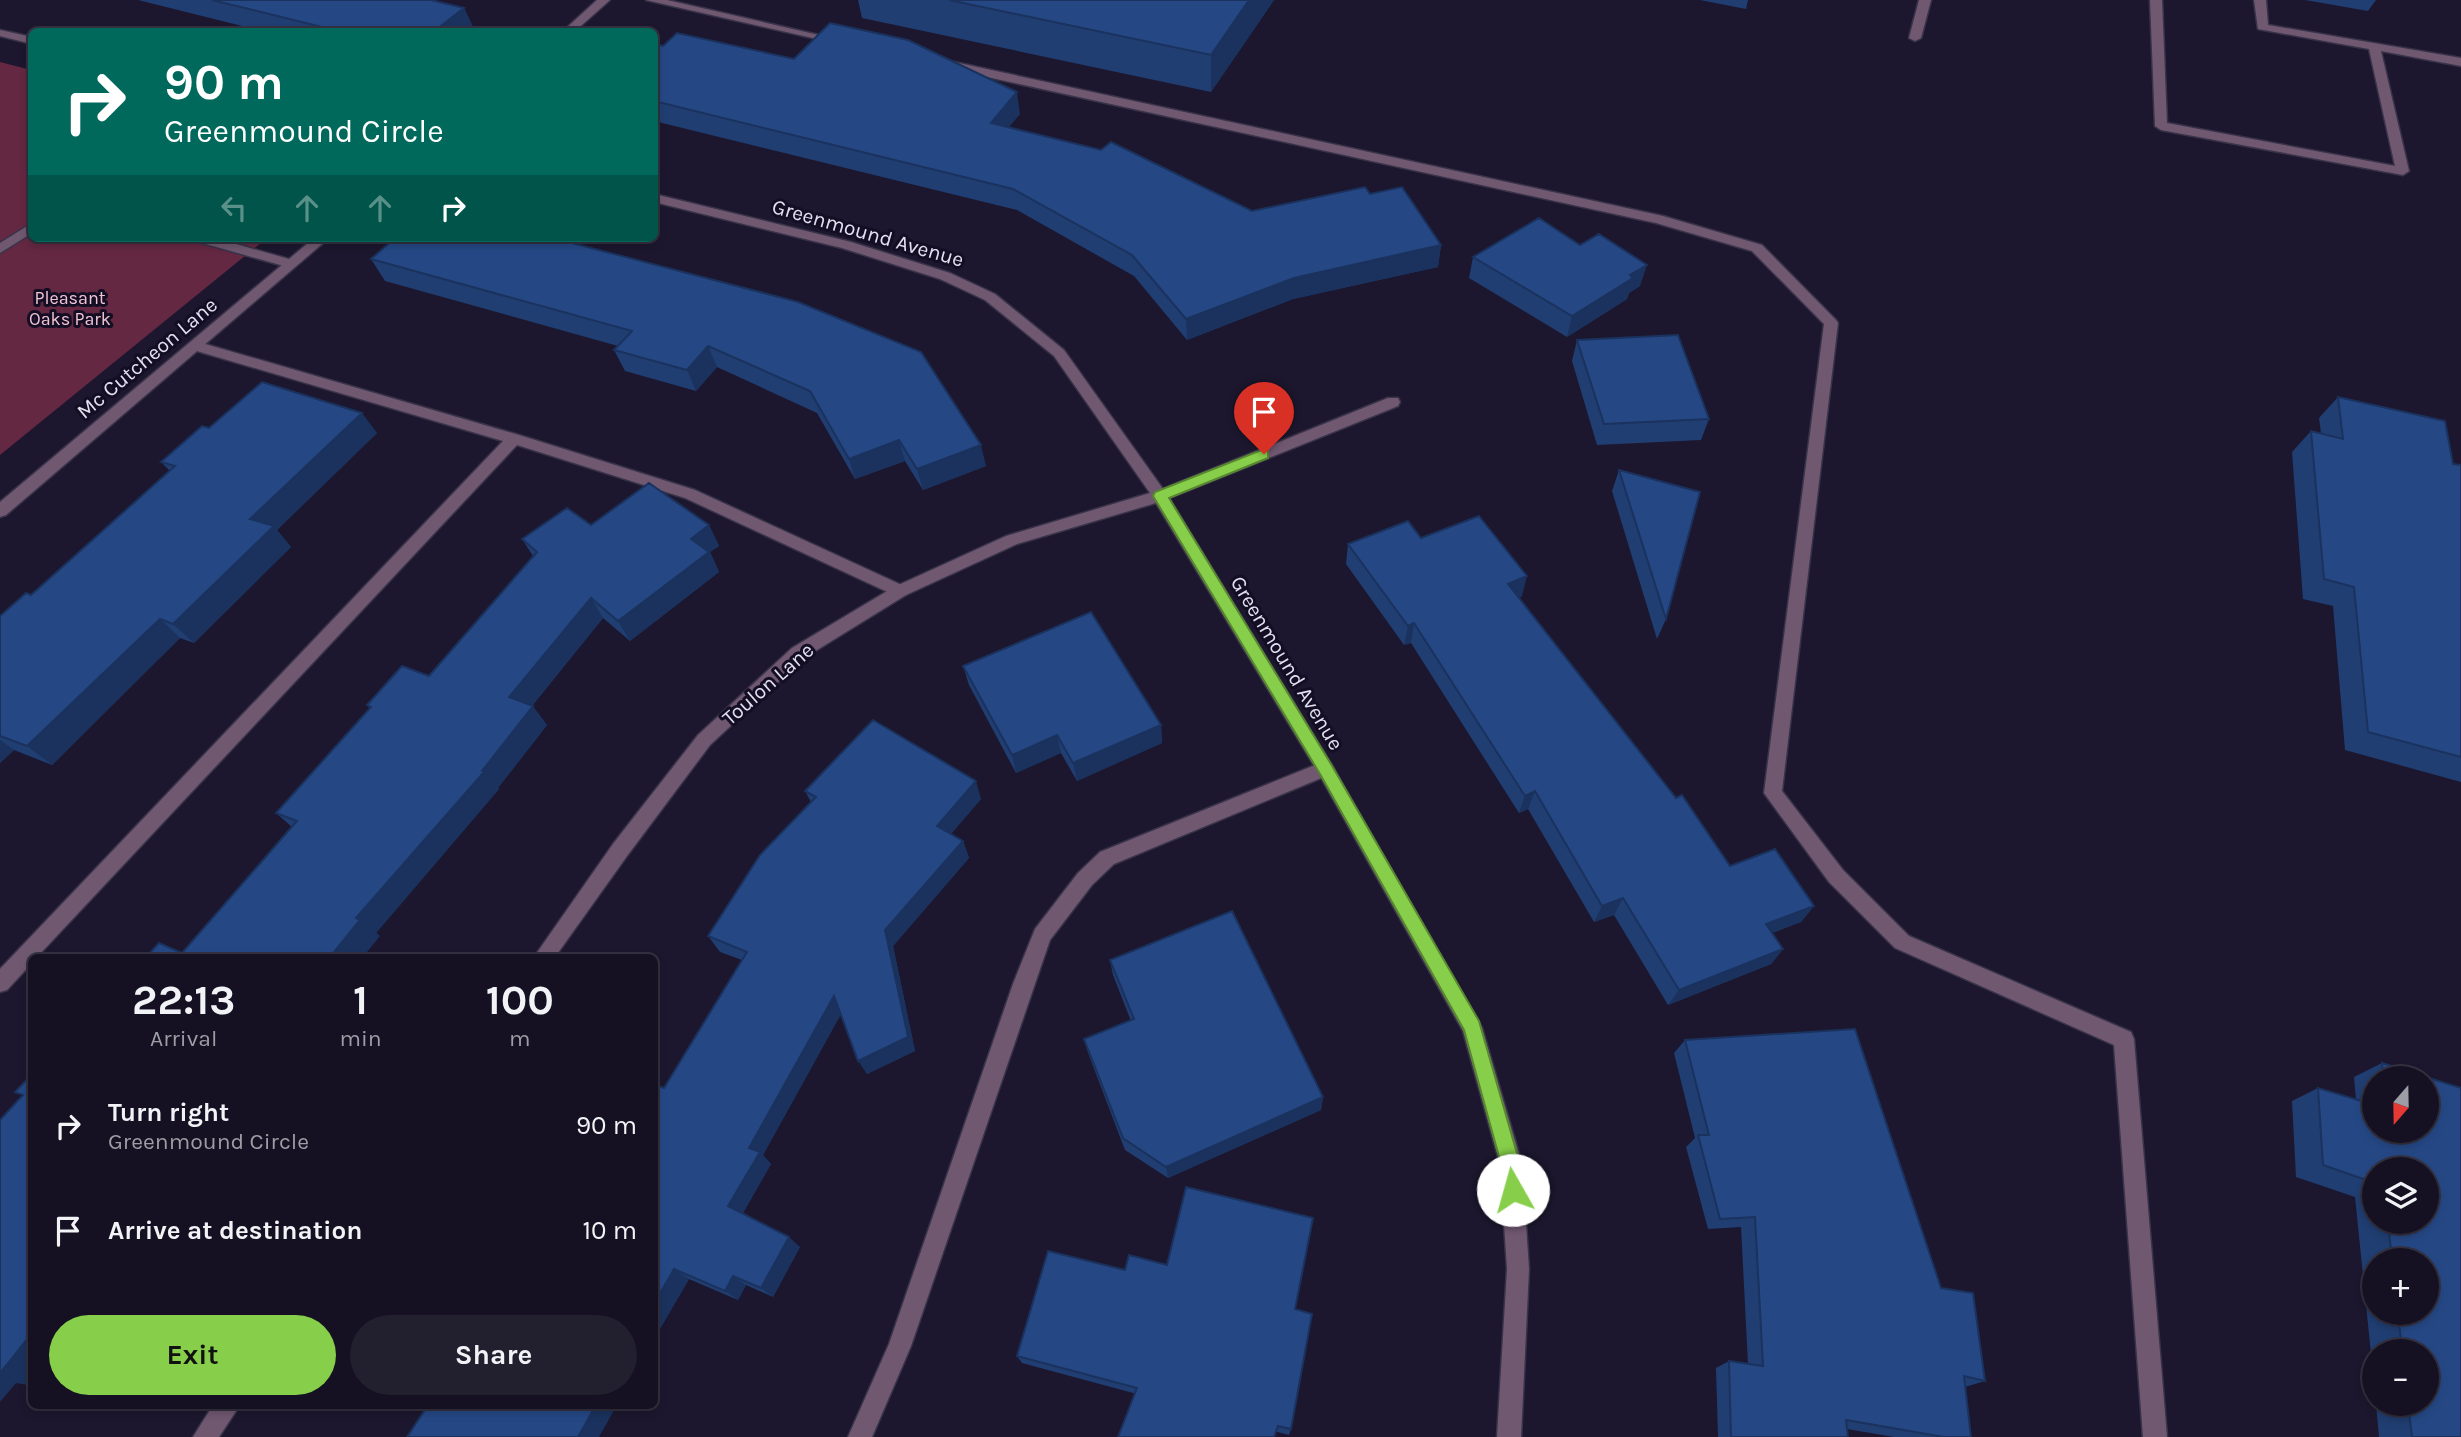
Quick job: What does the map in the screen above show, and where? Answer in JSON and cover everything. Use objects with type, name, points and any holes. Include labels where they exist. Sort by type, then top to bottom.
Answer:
[{"type":"street","points":[[572,28],[604,0]]},
{"type":"street","points":[[652,0],[856,44]]},
{"type":"street","points":[[1915,38],[1925,0]]},
{"type":"street","points":[[2156,0],[2161,126],[2403,172],[2374,47]]},
{"type":"street","points":[[2260,0],[2262,27],[2461,62]]},
{"type":"street","points":[[0,33],[28,40]]},
{"type":"street","points":[[924,59],[1682,226],[1757,248],[1831,323],[1773,793],[1836,876],[1902,942],[2124,1039],[2155,1437]]},
{"type":"street","name":"Greenmound Avenue","points":[[658,199],[846,245],[945,276],[990,297],[1059,353],[1160,496],[1325,769],[1472,1027],[1511,1164],[1518,1269],[1509,1437]]},
{"type":"street","points":[[0,249],[28,230]]},
{"type":"street","points":[[214,242],[291,264]]},
{"type":"street","name":"Mc Cutcheon Lane","points":[[0,511],[317,242]]},
{"type":"street","points":[[195,346],[514,439],[690,494],[900,590]]},
{"type":"street","name":"Toulon Lane","points":[[546,954],[620,850],[704,740],[798,653],[900,590],[1012,540],[1160,496],[1393,402]]},
{"type":"street","points":[[0,983],[514,439]]},
{"type":"street","points":[[860,1437],[900,1346],[1042,935],[1085,879],[1107,858],[1325,769]]},
{"type":"street","points":[[205,1437],[225,1409]]},
{"type":"green space","name":"Pleasant Oaks Park","points":[[0,62],[28,69],[28,242],[262,242],[0,455]]},
{"type":"building","points":[[212,0],[431,0],[464,8],[438,28],[326,28]]},
{"type":"building","points":[[949,0],[1249,0],[1211,55]]},
{"type":"building","points":[[830,23],[908,40],[1017,92],[991,123],[1101,150],[1111,142],[1252,211],[1365,187],[1370,194],[1402,187],[1441,245],[1294,278],[1186,319],[1132,255],[1013,189],[658,102],[658,45],[663,46],[677,33],[794,59]]},
{"type":"building","points":[[1539,218],[1580,245],[1599,234],[1647,265],[1630,275],[1633,278],[1572,316],[1473,257]]},
{"type":"building","points":[[390,242],[568,242],[798,302],[921,352],[981,445],[917,469],[899,440],[849,459],[810,391],[708,346],[687,370],[614,350],[632,331],[371,259]]},
{"type":"building","points":[[1678,335],[1709,419],[1604,424],[1577,340]]},
{"type":"building","points":[[262,382],[362,413],[250,519],[274,526],[173,624],[160,619],[27,746],[0,736],[0,616],[26,593],[31,595],[175,466],[161,462],[202,426],[209,428]]},
{"type":"building","points":[[2338,397],[2445,421],[2453,464],[2461,465],[2461,757],[2368,732],[2354,587],[2324,579],[2311,431],[2343,439]]},
{"type":"building","points":[[1619,470],[1700,492],[1666,619]]},
{"type":"building","points":[[649,483],[709,525],[691,539],[709,552],[618,621],[591,598],[509,697],[533,706],[482,771],[484,772],[356,918],[360,920],[332,954],[149,954],[159,943],[182,953],[297,821],[276,813],[371,707],[367,705],[402,666],[429,676],[537,552],[522,539],[567,508],[591,525]]},
{"type":"building","points":[[1479,516],[1527,576],[1508,584],[1676,798],[1682,795],[1730,866],[1775,849],[1814,906],[1766,924],[1783,949],[1679,990],[1623,898],[1602,906],[1535,791],[1525,796],[1414,623],[1408,626],[1348,544],[1408,521],[1421,538]]},
{"type":"building","points":[[1091,612],[1161,725],[1073,763],[1057,735],[1012,755],[963,666]]},
{"type":"building","points":[[873,720],[976,781],[937,826],[963,841],[885,930],[908,1037],[858,1061],[834,996],[749,1148],[760,1152],[728,1206],[789,1237],[761,1288],[733,1276],[725,1291],[674,1269],[658,1297],[658,1086],[664,1088],[747,952],[708,936],[760,855],[816,797],[805,791]]},
{"type":"building","points":[[1232,911],[1323,1097],[1166,1167],[1123,1138],[1084,1039],[1134,1019],[1110,960]]},
{"type":"building","points":[[1855,1029],[1941,1288],[1973,1293],[1985,1381],[1964,1376],[1971,1437],[1944,1437],[1846,1420],[1848,1437],[1731,1437],[1729,1361],[1763,1366],[1755,1217],[1720,1219],[1698,1135],[1709,1135],[1685,1040]]},
{"type":"building","points":[[28,1078],[28,1338],[0,1373],[0,1120],[23,1095],[15,1092]]},
{"type":"building","points":[[2440,1081],[2461,1088],[2461,1437],[2412,1437],[2409,1416],[2439,1416],[2439,1339],[2401,1339],[2399,1325],[2439,1325],[2439,1248],[2391,1248],[2389,1234],[2439,1234],[2439,1157],[2362,1157],[2362,1178],[2323,1165],[2318,1088],[2362,1101],[2362,1143],[2440,1143]]},
{"type":"building","points":[[1186,1187],[1313,1218],[1295,1309],[1312,1314],[1291,1429],[1278,1426],[1274,1437],[1118,1437],[1137,1388],[1017,1356],[1048,1251],[1125,1270],[1129,1255],[1167,1265]]},
{"type":"building","points":[[425,1409],[594,1409],[578,1437],[407,1437]]},
{"type":"route","points":[[1264,454],[1160,496],[1325,769],[1472,1027],[1511,1164],[1513,1190]]}]
